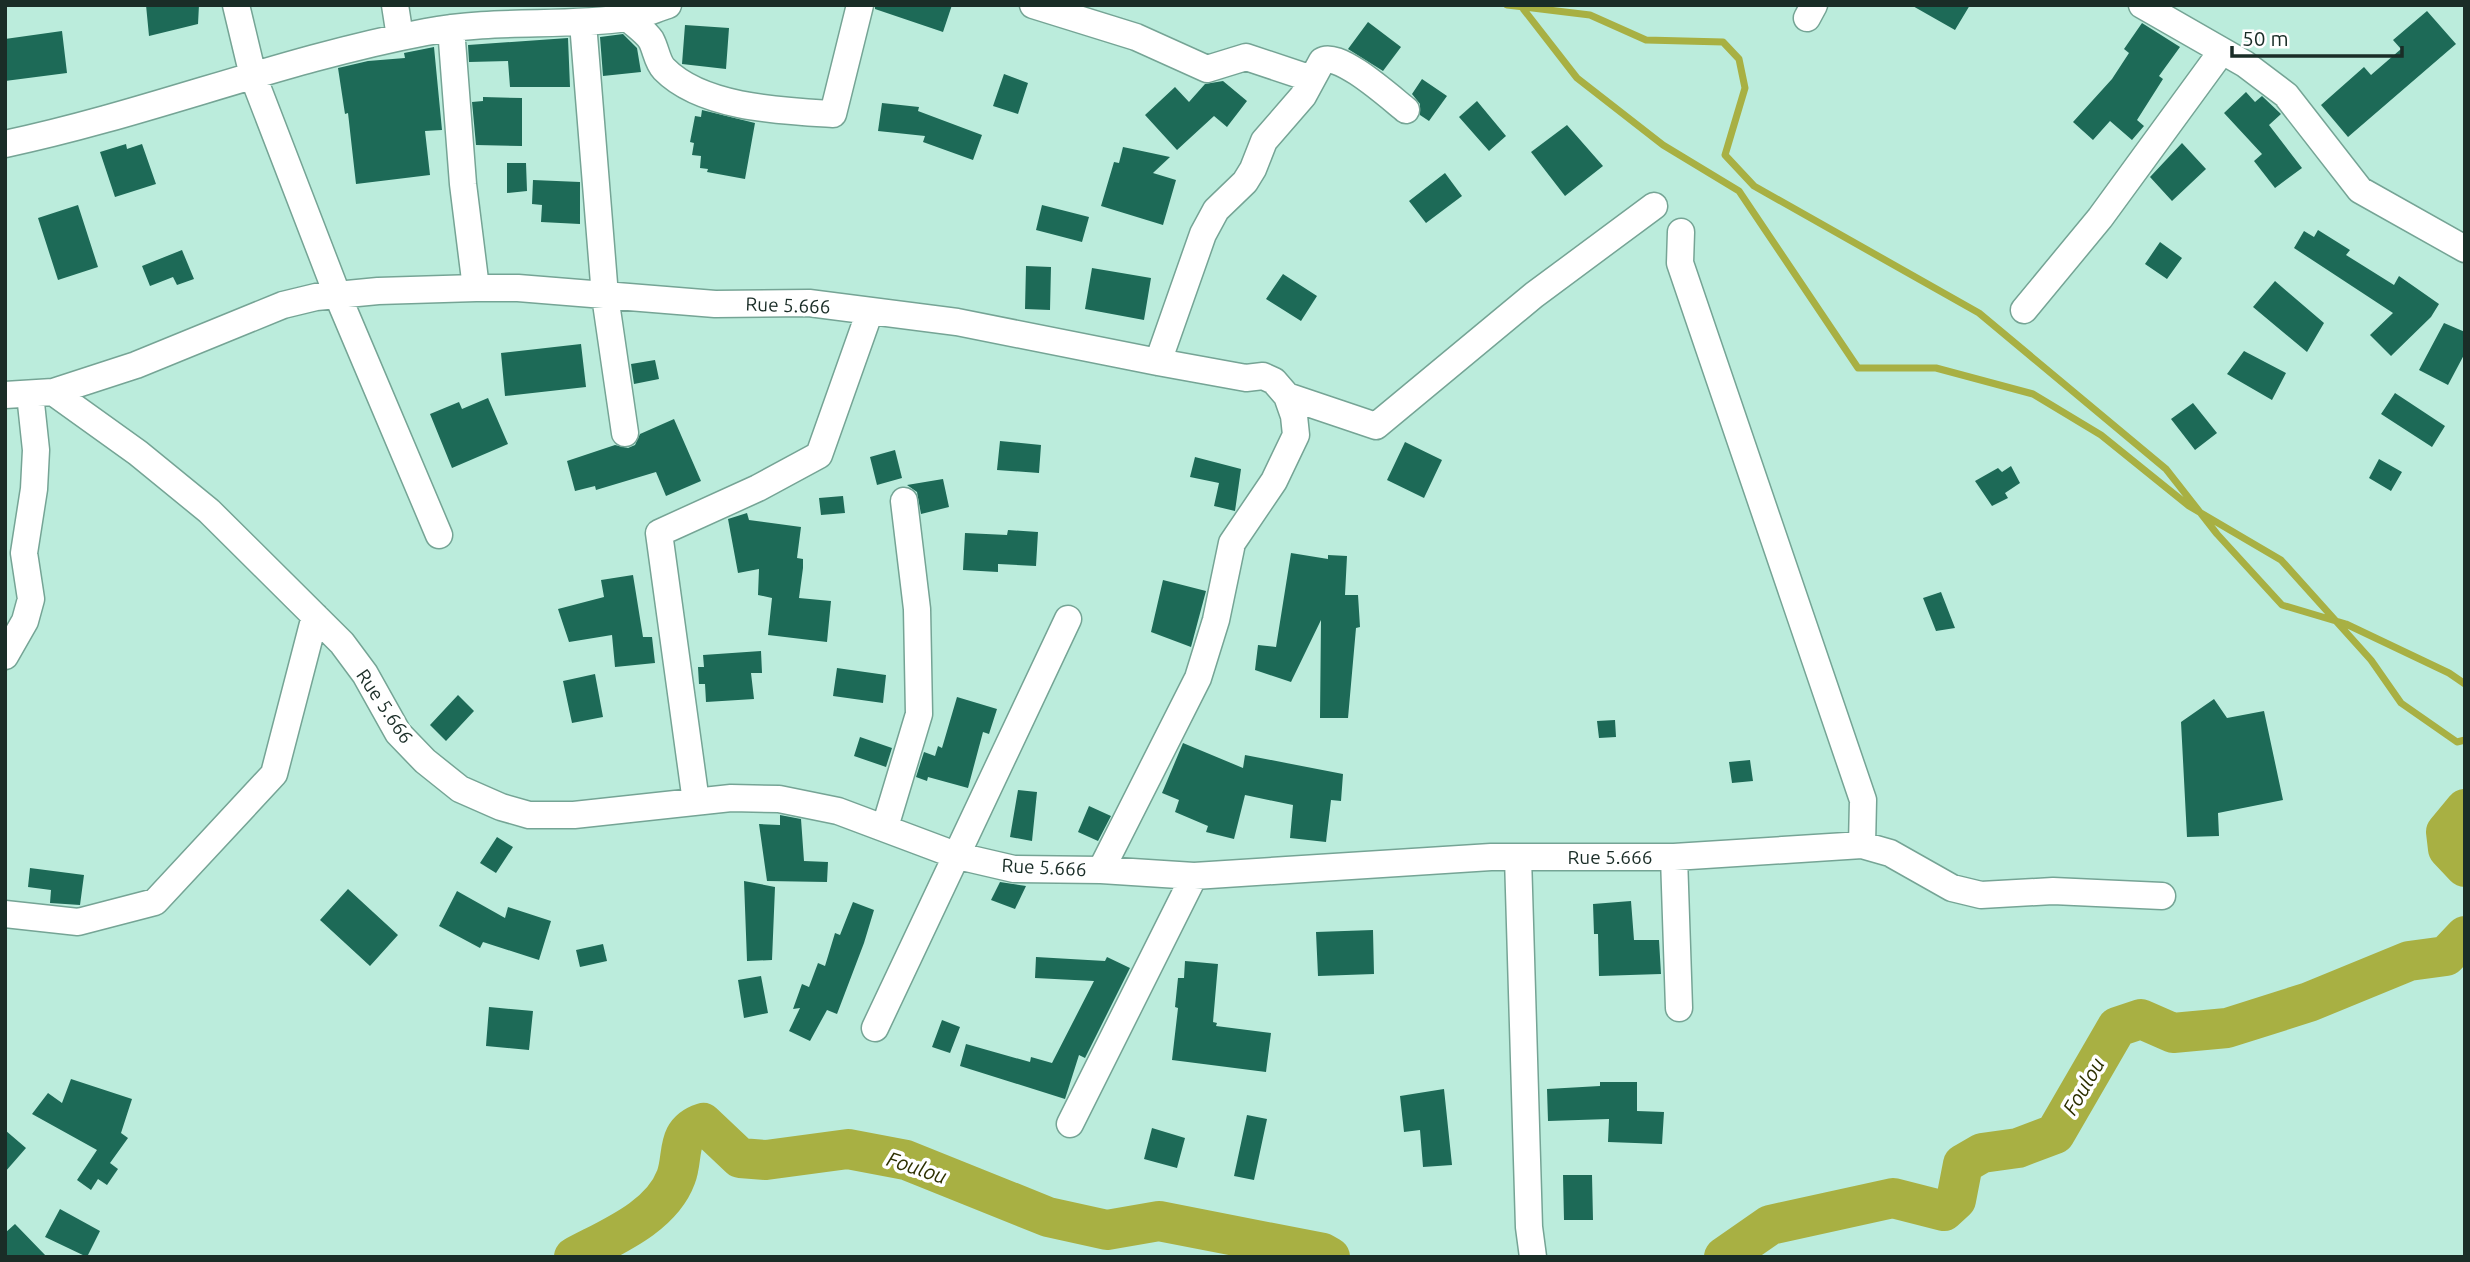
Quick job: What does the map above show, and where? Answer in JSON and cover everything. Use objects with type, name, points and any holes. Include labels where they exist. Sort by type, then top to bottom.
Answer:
[{"type":"street","points":[[236,5],[253,76],[337,293],[439,535]]},
{"type":"street","points":[[395,5],[400,37]]},
{"type":"street","points":[[5,144],[67,131],[253,76],[400,37],[450,28],[583,23],[628,18],[668,5]]},
{"type":"street","points":[[628,18],[650,39],[662,68],[680,81],[755,107],[833,114],[860,5]]},
{"type":"street","points":[[1033,5],[1136,37],[1208,69],[1247,57],[1312,79]]},
{"type":"street","points":[[2142,5],[2245,64],[2286,95],[2360,190],[2465,249]]},
{"type":"street","points":[[583,23],[605,296],[625,433]]},
{"type":"street","points":[[450,28],[463,184],[476,288]]},
{"type":"street","points":[[2024,310],[2100,218],[2222,51]]},
{"type":"street","points":[[1158,362],[1203,234],[1216,209],[1245,182],[1264,141],[1292,110],[1322,61],[1335,58],[1406,110]]},
{"type":"street","name":"Rue 5.666","points":[[29,394],[136,365],[283,305],[337,293],[476,288],[715,304],[809,303],[957,321],[1245,378],[1263,376],[1274,381],[1287,396],[1376,426],[1534,295],[1654,206]]},
{"type":"street","points":[[1681,232],[1680,263],[1863,800],[1861,845]]},
{"type":"street","points":[[696,802],[659,533],[758,488],[819,455],[870,311]]},
{"type":"street","points":[[5,656],[25,621],[31,598],[24,553],[35,463],[29,394]]},
{"type":"street","name":"Rue 5.666","points":[[29,394],[138,453],[209,511],[315,616],[365,674],[398,733],[425,761],[460,789],[501,807],[529,815],[574,815],[731,798],[779,800],[838,811],[958,856],[1013,869],[1101,870],[1194,876],[1518,857],[1674,857],[1861,845],[1890,853],[1952,888],[1981,895],[2053,891],[2162,896]]},
{"type":"street","points":[[1101,870],[1198,678],[1216,620],[1232,543],[1274,481],[1296,435],[1294,416],[1287,396]]},
{"type":"street","points":[[885,827],[919,714],[917,609],[904,501]]},
{"type":"street","points":[[5,914],[78,922],[155,902],[274,774],[315,616]]},
{"type":"street","points":[[875,1028],[1068,619]]},
{"type":"street","points":[[1518,857],[1529,1227],[1533,1257]]},
{"type":"street","points":[[1674,857],[1679,1008]]},
{"type":"street","points":[[1070,1124],[1194,876]]},
{"type":"building","points":[[146,5],[199,5],[198,24],[149,36]]},
{"type":"building","points":[[875,5],[952,5],[943,32],[875,9]]},
{"type":"building","points":[[1911,5],[1970,5],[1955,30]]},
{"type":"building","points":[[2427,11],[2456,44],[2348,137],[2321,105],[2364,67],[2371,75],[2401,49],[2393,40]]},
{"type":"building","points":[[1368,22],[1401,47],[1383,71],[1348,49]]},
{"type":"building","points":[[2142,23],[2180,47],[2159,76],[2163,79],[2137,120],[2144,126],[2132,140],[2110,121],[2093,140],[2073,122],[2112,79],[2129,53],[2124,49]]},
{"type":"building","points":[[685,25],[729,28],[726,69],[682,64]]},
{"type":"building","points":[[62,31],[67,73],[5,81],[5,39]]},
{"type":"building","points":[[623,34],[637,48],[641,72],[603,76],[600,37]]},
{"type":"building","points":[[568,38],[570,87],[510,87],[508,61],[469,62],[468,45]]},
{"type":"building","points":[[434,47],[442,130],[425,131],[430,175],[356,184],[348,113],[345,114],[338,68],[368,61],[405,58],[404,53]]},
{"type":"building","points":[[1004,74],[1028,83],[1018,114],[993,106]]},
{"type":"building","points":[[1422,79],[1447,96],[1429,121],[1420,115],[1420,104],[1412,94]]},
{"type":"building","points":[[1223,81],[1247,101],[1227,127],[1214,116],[1177,150],[1145,115],[1175,87],[1189,102],[1205,84]]},
{"type":"building","points":[[2246,92],[2255,102],[2262,96],[2281,114],[2269,125],[2302,168],[2275,188],[2254,161],[2262,154],[2224,113]]},
{"type":"building","points":[[483,97],[522,98],[522,146],[476,145],[472,102],[483,101]]},
{"type":"building","points":[[1477,101],[1506,136],[1489,151],[1459,117]]},
{"type":"building","points":[[882,103],[919,107],[918,111],[982,135],[973,160],[923,142],[925,136],[878,131]]},
{"type":"building","points":[[702,110],[755,123],[745,179],[707,172],[708,169],[700,168],[701,156],[692,155],[694,143],[690,142],[695,116],[701,117]]},
{"type":"building","points":[[1567,125],[1603,166],[1565,196],[1531,152]]},
{"type":"building","points":[[2182,143],[2206,169],[2172,201],[2150,177]]},
{"type":"building","points":[[126,144],[127,149],[142,144],[156,184],[115,197],[100,152]]},
{"type":"building","points":[[1123,147],[1170,157],[1153,173],[1176,180],[1163,225],[1101,206],[1114,162],[1119,163]]},
{"type":"building","points":[[507,163],[526,163],[527,191],[507,193]]},
{"type":"building","points":[[1445,173],[1462,196],[1426,223],[1409,201]]},
{"type":"building","points":[[533,180],[580,182],[580,224],[541,222],[542,205],[532,204]]},
{"type":"building","points":[[78,205],[98,267],[58,280],[38,218]]},
{"type":"building","points":[[1042,205],[1089,217],[1082,242],[1036,230]]},
{"type":"building","points":[[2318,230],[2350,250],[2346,255],[2394,285],[2399,276],[2439,304],[2431,317],[2391,356],[2370,335],[2393,313],[2294,248],[2304,231],[2314,237]]},
{"type":"building","points":[[2160,242],[2182,258],[2167,279],[2145,264]]},
{"type":"building","points":[[182,250],[194,279],[177,285],[173,277],[150,286],[142,266]]},
{"type":"building","points":[[1026,266],[1051,267],[1050,310],[1025,309]]},
{"type":"building","points":[[1092,268],[1151,278],[1144,320],[1085,309]]},
{"type":"building","points":[[1283,274],[1317,296],[1301,321],[1266,299]]},
{"type":"building","points":[[2275,281],[2324,323],[2307,352],[2253,307]]},
{"type":"building","points":[[2444,323],[2465,332],[2465,353],[2448,385],[2419,370]]},
{"type":"building","points":[[581,344],[586,387],[505,396],[501,353]]},
{"type":"building","points":[[2244,351],[2286,373],[2272,400],[2227,374]]},
{"type":"building","points":[[655,360],[659,379],[634,384],[631,364]]},
{"type":"building","points":[[2395,393],[2445,426],[2432,447],[2381,414]]},
{"type":"building","points":[[488,398],[508,444],[452,468],[430,414],[459,402],[462,409]]},
{"type":"building","points":[[2193,403],[2217,433],[2195,450],[2171,419]]},
{"type":"building","points":[[674,419],[701,481],[666,496],[656,472],[596,490],[595,486],[575,491],[567,461],[615,445],[628,448],[635,445],[640,434]]},
{"type":"building","points":[[1000,441],[1041,445],[1039,473],[997,470]]},
{"type":"building","points":[[1405,442],[1442,460],[1424,498],[1387,480]]},
{"type":"building","points":[[895,450],[902,478],[877,485],[870,457]]},
{"type":"building","points":[[1195,457],[1241,469],[1235,511],[1214,506],[1219,483],[1190,477]]},
{"type":"building","points":[[2379,459],[2402,472],[2391,491],[2369,478]]},
{"type":"building","points":[[2011,466],[2020,483],[2005,493],[2008,498],[1992,506],[1975,481],[1998,468],[2002,472]]},
{"type":"building","points":[[943,479],[949,507],[921,514],[917,492],[907,485]]},
{"type":"building","points":[[843,496],[845,513],[821,515],[819,498]]},
{"type":"building","points":[[747,513],[749,520],[801,527],[797,558],[803,559],[803,568],[799,598],[831,601],[827,642],[768,635],[772,598],[758,595],[759,569],[738,573],[728,519]]},
{"type":"building","points":[[1008,530],[1038,532],[1036,566],[998,564],[998,572],[963,570],[965,533],[1007,535]]},
{"type":"building","points":[[1291,553],[1328,559],[1328,555],[1347,556],[1345,595],[1358,595],[1360,627],[1356,628],[1348,718],[1320,718],[1321,620],[1291,682],[1255,670],[1258,645],[1276,647]]},
{"type":"building","points":[[633,575],[643,637],[652,637],[655,663],[615,667],[612,635],[569,642],[558,609],[604,597],[601,580]]},
{"type":"building","points":[[1163,580],[1206,591],[1191,647],[1151,632]]},
{"type":"building","points":[[1941,592],[1955,628],[1936,631],[1923,598]]},
{"type":"building","points":[[761,651],[762,673],[751,673],[754,699],[706,702],[705,684],[699,684],[698,667],[704,667],[703,655]]},
{"type":"building","points":[[837,668],[886,675],[883,703],[833,696]]},
{"type":"building","points":[[595,674],[603,717],[572,723],[563,681]]},
{"type":"building","points":[[458,695],[474,711],[446,741],[430,725]]},
{"type":"building","points":[[957,697],[997,709],[989,734],[983,732],[968,788],[928,777],[927,781],[916,777],[924,752],[935,756],[938,746],[942,748]]},
{"type":"building","points":[[2214,699],[2227,718],[2264,711],[2283,800],[2218,813],[2219,836],[2187,837],[2181,722]]},
{"type":"building","points":[[1615,720],[1616,737],[1599,738],[1597,721]]},
{"type":"building","points":[[860,737],[892,748],[886,767],[854,756]]},
{"type":"building","points":[[1183,743],[1243,768],[1245,755],[1343,774],[1341,801],[1331,800],[1326,842],[1290,838],[1293,805],[1245,795],[1234,839],[1206,832],[1208,826],[1175,812],[1179,800],[1162,793]]},
{"type":"building","points":[[1750,760],[1753,781],[1732,783],[1729,762]]},
{"type":"building","points":[[1018,790],[1037,792],[1032,841],[1010,837]]},
{"type":"building","points":[[1089,806],[1111,816],[1098,841],[1078,832]]},
{"type":"building","points":[[780,815],[801,819],[804,861],[828,862],[827,882],[767,881],[759,824],[780,825]]},
{"type":"building","points":[[497,837],[513,847],[496,873],[480,863]]},
{"type":"building","points":[[30,868],[84,875],[80,905],[50,903],[51,890],[28,887]]},
{"type":"building","points":[[744,881],[775,887],[772,960],[747,961]]},
{"type":"building","points":[[1000,882],[1026,886],[1015,909],[991,900]]},
{"type":"building","points":[[348,889],[398,935],[370,966],[320,920]]},
{"type":"building","points":[[457,891],[505,918],[508,907],[551,921],[539,960],[483,942],[480,948],[439,926]]},
{"type":"building","points":[[1631,901],[1634,940],[1659,940],[1661,974],[1599,976],[1598,934],[1594,934],[1593,904]]},
{"type":"building","points":[[853,902],[874,910],[864,943],[837,1014],[827,1010],[810,1041],[789,1031],[800,1008],[793,1009],[802,984],[809,987],[818,963],[825,966],[835,933],[840,935]]},
{"type":"building","points":[[1373,930],[1374,974],[1318,976],[1316,932]]},
{"type":"building","points":[[603,944],[607,961],[580,967],[576,950]]},
{"type":"building","points":[[1036,957],[1105,961],[1107,957],[1130,968],[1085,1058],[1079,1055],[1065,1099],[960,1066],[966,1044],[1030,1062],[1031,1057],[1052,1063],[1094,981],[1035,978]]},
{"type":"building","points":[[1185,961],[1218,964],[1213,1022],[1217,1023],[1216,1026],[1271,1033],[1266,1072],[1172,1060],[1178,1008],[1175,1007],[1178,978],[1184,978]]},
{"type":"building","points":[[761,976],[768,1013],[744,1018],[738,980]]},
{"type":"building","points":[[489,1007],[533,1011],[529,1050],[486,1046]]},
{"type":"building","points":[[942,1020],[960,1027],[950,1053],[932,1047]]},
{"type":"building","points":[[71,1079],[132,1099],[121,1133],[128,1138],[110,1163],[118,1169],[107,1185],[98,1179],[91,1190],[77,1180],[97,1150],[32,1114],[48,1093],[62,1103]]},
{"type":"building","points":[[1600,1082],[1637,1082],[1637,1111],[1664,1112],[1662,1144],[1608,1142],[1609,1119],[1548,1121],[1547,1089],[1600,1086]]},
{"type":"building","points":[[1444,1089],[1452,1165],[1423,1167],[1420,1130],[1404,1132],[1400,1096]]},
{"type":"building","points":[[1247,1115],[1267,1119],[1254,1180],[1234,1176]]},
{"type":"building","points":[[1152,1128],[1185,1138],[1177,1168],[1144,1159]]},
{"type":"building","points":[[5,1130],[26,1148],[5,1172]]},
{"type":"building","points":[[1563,1175],[1592,1175],[1593,1220],[1564,1220]]},
{"type":"building","points":[[60,1209],[100,1231],[87,1257],[45,1237]]},
{"type":"building","points":[[15,1224],[47,1257],[5,1257],[5,1233]]},
{"type":"waterway","points":[[1507,5],[1590,15],[1646,40],[1723,42],[1739,59],[1745,88],[1725,155],[1754,186],[1979,313],[2166,469],[2217,534],[2282,605],[2346,624],[2449,673],[2465,684]]},
{"type":"waterway","points":[[1521,6],[1577,78],[1663,145],[1739,191],[1858,368],[1936,368],[2033,394],[2101,435],[2189,506],[2281,560],[2371,660],[2401,703],[2457,742],[2465,740]]},
{"type":"waterway","name":"Foulou","points":[[2465,809],[2446,832],[2448,849],[2465,867]]},
{"type":"waterway","name":"Foulou","points":[[1724,1257],[1770,1225],[1893,1198],[1944,1211],[1956,1200],[1963,1164],[1982,1153],[2018,1148],[2055,1134],[2117,1027],[2141,1019],[2173,1033],[2227,1028],[2309,1002],[2409,961],[2446,956],[2465,936]]},
{"type":"waterway","name":"Foulou","points":[[574,1257],[618,1234],[659,1204],[676,1177],[684,1139],[688,1132],[703,1123],[740,1158],[766,1160],[848,1149],[906,1160],[1048,1217],[1107,1230],[1159,1221],[1323,1253],[1330,1257]]}]
